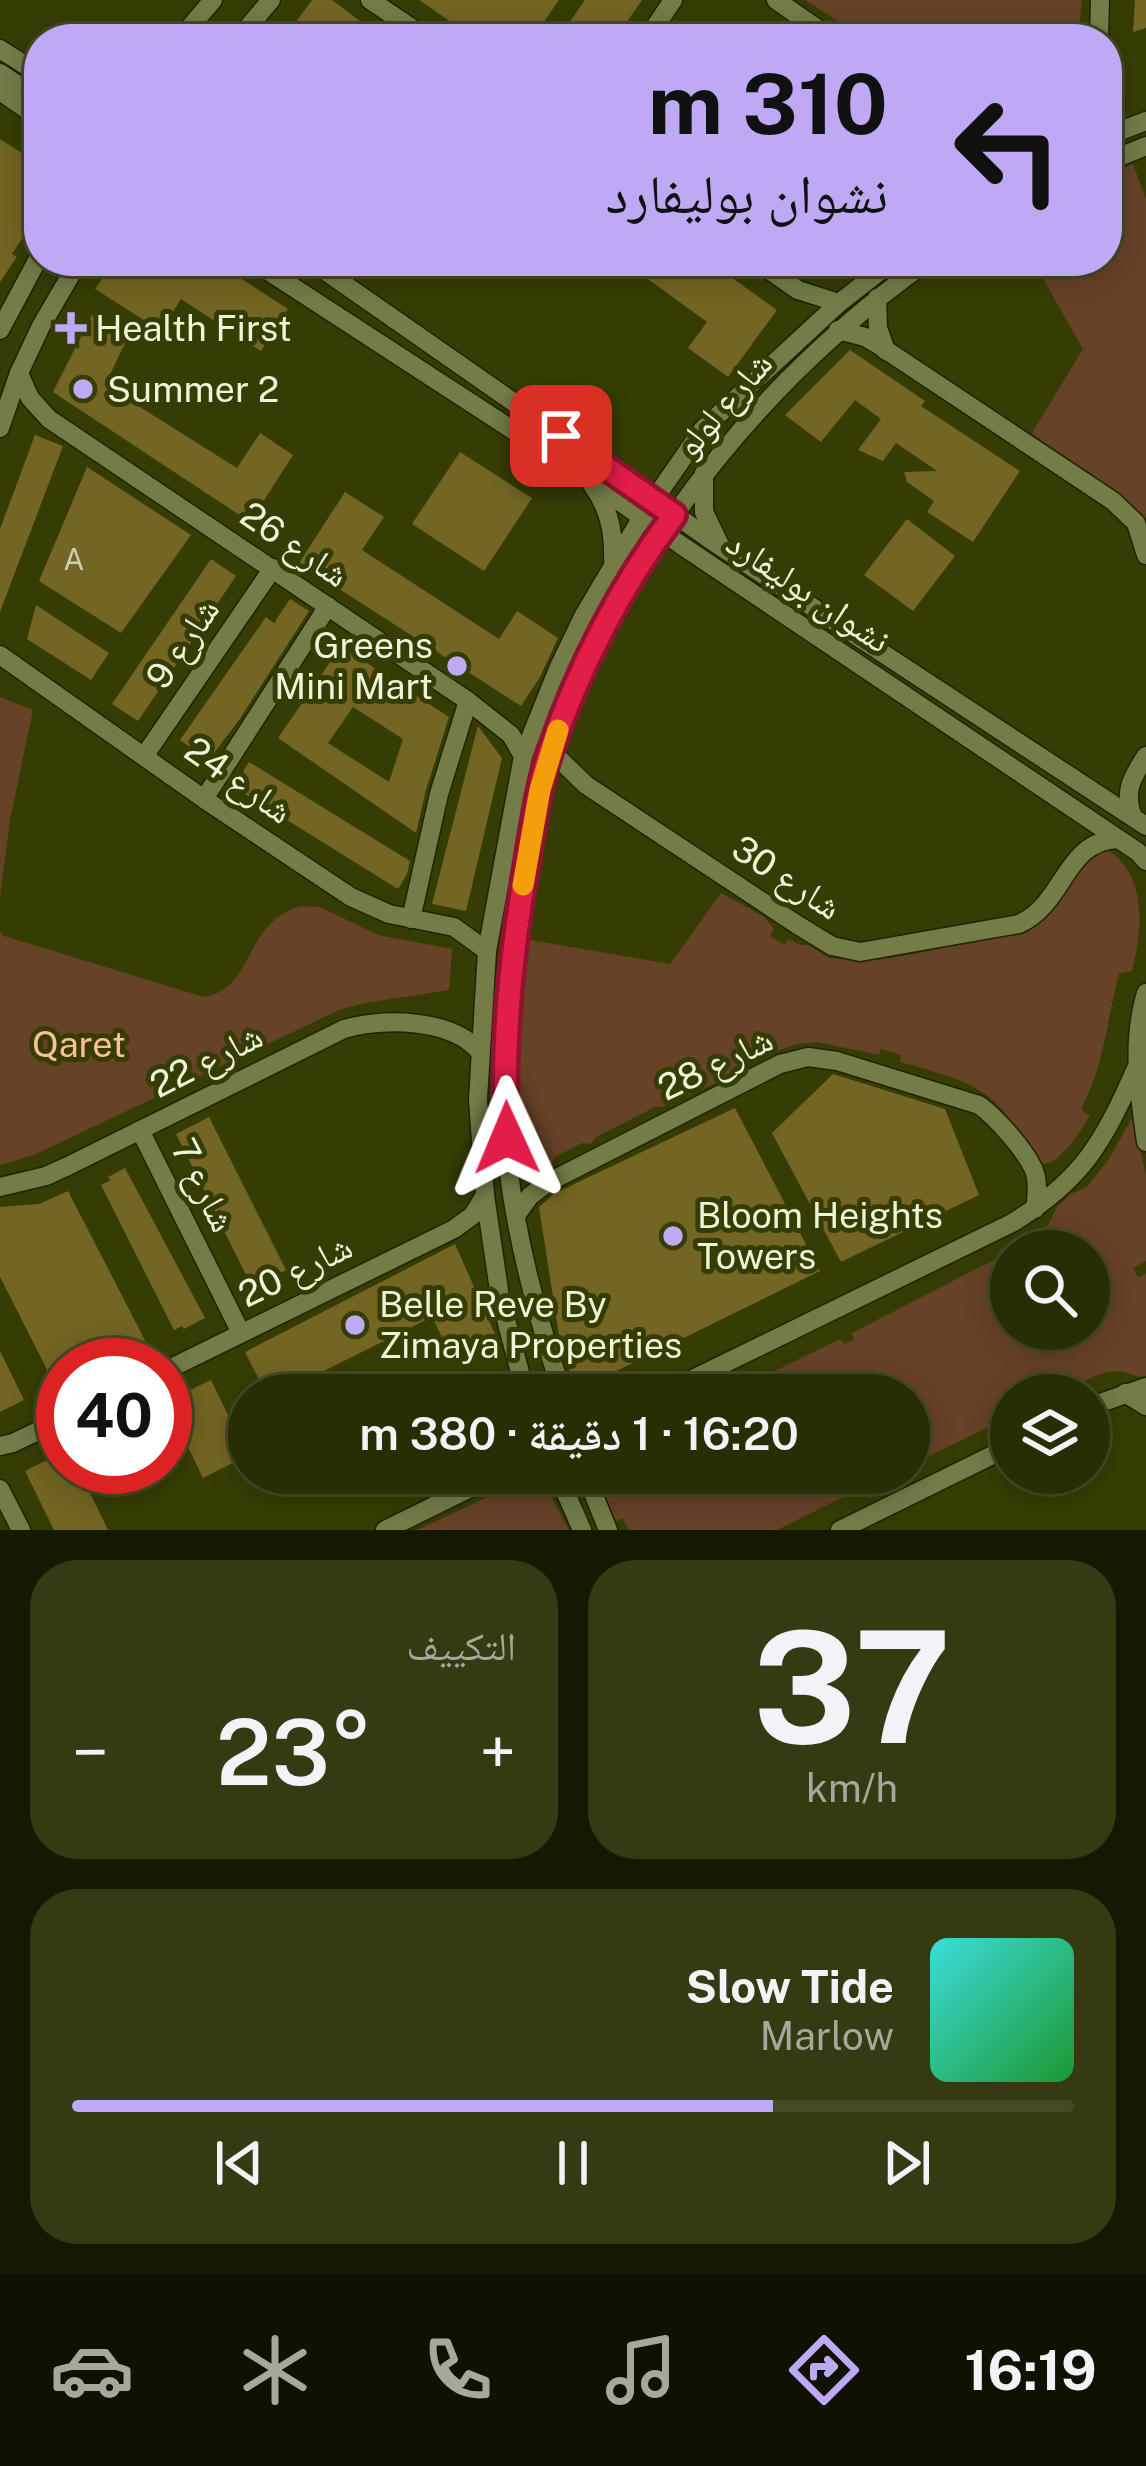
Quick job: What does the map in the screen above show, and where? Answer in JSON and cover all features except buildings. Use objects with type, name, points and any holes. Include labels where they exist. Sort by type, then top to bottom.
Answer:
[{"type":"street","points":[[193,24],[213,0]]},
{"type":"street","points":[[251,24],[271,0]]},
{"type":"street","points":[[370,0],[406,24]]},
{"type":"street","points":[[776,0],[810,24]]},
{"type":"street","points":[[0,73],[24,98]]},
{"type":"street","points":[[0,330],[29,276]]},
{"type":"street","points":[[2,422],[19,373],[70,276]]},
{"type":"street","name":"نشوان بوليفارد","points":[[276,276],[585,477],[648,508]]},
{"type":"street","name":"نشوان بوليفارد","points":[[331,276],[668,523],[1146,861]]},
{"type":"street","points":[[778,276],[799,290],[839,303]]},
{"type":"street","name":"شارع لولو","points":[[520,1374],[492,1247],[478,1100],[487,951],[523,756],[558,669],[612,564],[703,429],[874,276]]},
{"type":"street","name":"شارع لولو","points":[[555,1374],[526,1270],[508,1166],[506,1041],[521,900],[550,750],[612,613],[704,473],[766,400],[838,330],[907,276]]},
{"type":"street","points":[[799,290],[811,330]]},
{"type":"street","points":[[877,298],[878,328],[886,350]]},
{"type":"street","points":[[838,330],[865,337],[886,350],[1114,501],[1136,523],[1146,555]]},
{"type":"street","name":"شارع 26","points":[[19,373],[30,398],[49,419],[468,701],[511,735],[523,756]]},
{"type":"street","name":"شارع 26","points":[[2,422],[27,415],[49,419]]},
{"type":"street","points":[[704,473],[704,512],[721,547]]},
{"type":"street","points":[[585,477],[600,495],[609,517],[612,564]]},
{"type":"street","name":"نشوان بوليفارد","points":[[668,523],[721,547],[1139,822]]},
{"type":"street","name":"شارع 9","points":[[145,755],[273,568]]},
{"type":"street","points":[[204,799],[328,606]]},
{"type":"street","name":"شارع 24","points":[[0,655],[351,897],[389,914],[454,927],[487,951]]},
{"type":"street","points":[[411,919],[468,701]]},
{"type":"street","points":[[502,727],[538,719]]},
{"type":"street","name":"شارع 30","points":[[550,750],[586,785],[807,932],[845,950],[874,950],[1029,920],[1046,905],[1083,850]]},
{"type":"street","points":[[1139,822],[1127,798],[1131,778],[1146,756]]},
{"type":"street","points":[[1092,790],[1113,789],[1131,778]]},
{"type":"street","points":[[540,790],[570,782],[586,785]]},
{"type":"street","points":[[1082,814],[1083,850],[1118,839]]},
{"type":"street","points":[[454,927],[495,909]]},
{"type":"street","points":[[1146,993],[1137,1041],[1146,1142]]},
{"type":"street","points":[[447,1028],[482,1009]]},
{"type":"street","name":"شارع 22","points":[[0,1186],[46,1176],[344,1029],[380,1022],[447,1028]]},
{"type":"street","points":[[447,1028],[480,1052]]},
{"type":"street","name":"شارع 28","points":[[517,1214],[547,1183],[780,1064],[808,1058],[837,1060],[970,1100],[988,1111],[1033,1166]]},
{"type":"street","points":[[704,1374],[1035,1209],[1081,1169],[1137,1066]]},
{"type":"street","name":"شارع 7","points":[[140,1130],[241,1333]]},
{"type":"street","points":[[508,1166],[526,1178],[547,1183]]},
{"type":"street","points":[[1035,1209],[1033,1166],[1057,1173],[1081,1169]]},
{"type":"street","name":"شارع 20","points":[[192,1358],[454,1229],[473,1215],[485,1195]]},
{"type":"street","points":[[454,1229],[475,1234],[492,1247]]},
{"type":"street","points":[[723,1365],[734,1338]]},
{"type":"street","points":[[1110,1399],[1146,1387]]},
{"type":"street","points":[[1125,1393],[1146,1406]]},
{"type":"street","points":[[0,1460],[7,1444],[36,1431]]},
{"type":"street","points":[[840,1530],[990,1456]]},
{"type":"street","points":[[0,1489],[21,1530]]},
{"type":"street","points":[[386,1530],[459,1494]]},
{"type":"street","points":[[592,1494],[608,1530]]},
{"type":"green space","points":[[805,0],[1082,0],[1080,24],[842,24]]},
{"type":"green space","points":[[1133,164],[1146,199],[1146,546],[1101,482],[1052,453],[1032,433],[1083,349],[1042,276],[1122,276],[1122,169]]},
{"type":"green space","points":[[0,697],[33,710],[0,897]]},
{"type":"green space","points":[[1102,847],[1127,869],[1134,883],[1139,916],[1136,953],[1132,971],[1119,974],[1100,1060],[1081,1109],[1090,1116],[1067,1149],[1048,1163],[1038,1164],[1028,1157],[1003,1111],[974,1087],[900,1062],[901,1055],[881,1049],[879,1055],[817,1042],[768,1054],[732,1076],[596,1137],[591,1144],[582,1143],[542,1169],[514,1167],[507,1082],[517,1075],[518,1019],[513,1015],[519,938],[670,964],[721,893],[763,916],[774,929],[770,936],[784,945],[788,939],[829,958],[878,960],[930,951],[940,944],[1021,933],[1035,924],[1071,876]]},
{"type":"green space","name":"Qaret","points":[[301,906],[320,907],[378,935],[452,949],[449,990],[339,1010],[34,1155],[0,1165],[0,931],[204,997],[233,982],[269,926]]},
{"type":"green space","points":[[1137,1109],[1146,1176],[1146,1261],[1133,1268],[1138,1277],[1146,1274],[1146,1376],[1114,1371],[990,1374],[990,1426],[930,1456],[930,1374],[768,1374],[840,1339],[845,1344],[854,1339],[852,1333],[990,1262],[990,1350],[1110,1350],[1110,1230],[1042,1230],[1057,1207],[1087,1187]]},
{"type":"green space","points":[[494,1494],[550,1494],[569,1530],[417,1530]]},
{"type":"green space","points":[[604,1494],[850,1494],[777,1530],[629,1530],[622,1518],[613,1523]]},
{"type":"slow traffic","points":[[523,885],[540,790],[558,730]]},
{"type":"place","name":"Health First","points":[[71,328]]},
{"type":"place","name":"Summer 2","points":[[83,389]]},
{"type":"place","name":"Greens Mini Mart","points":[[457,666]]},
{"type":"place","name":"Bloom Heights Towers","points":[[673,1236]]},
{"type":"place","name":"Belle Reve By Zimaya Properties","points":[[355,1325]]},
{"type":"route","points":[[507,1138],[510,989],[521,900],[550,750],[612,613],[674,515],[561,436]]}]
